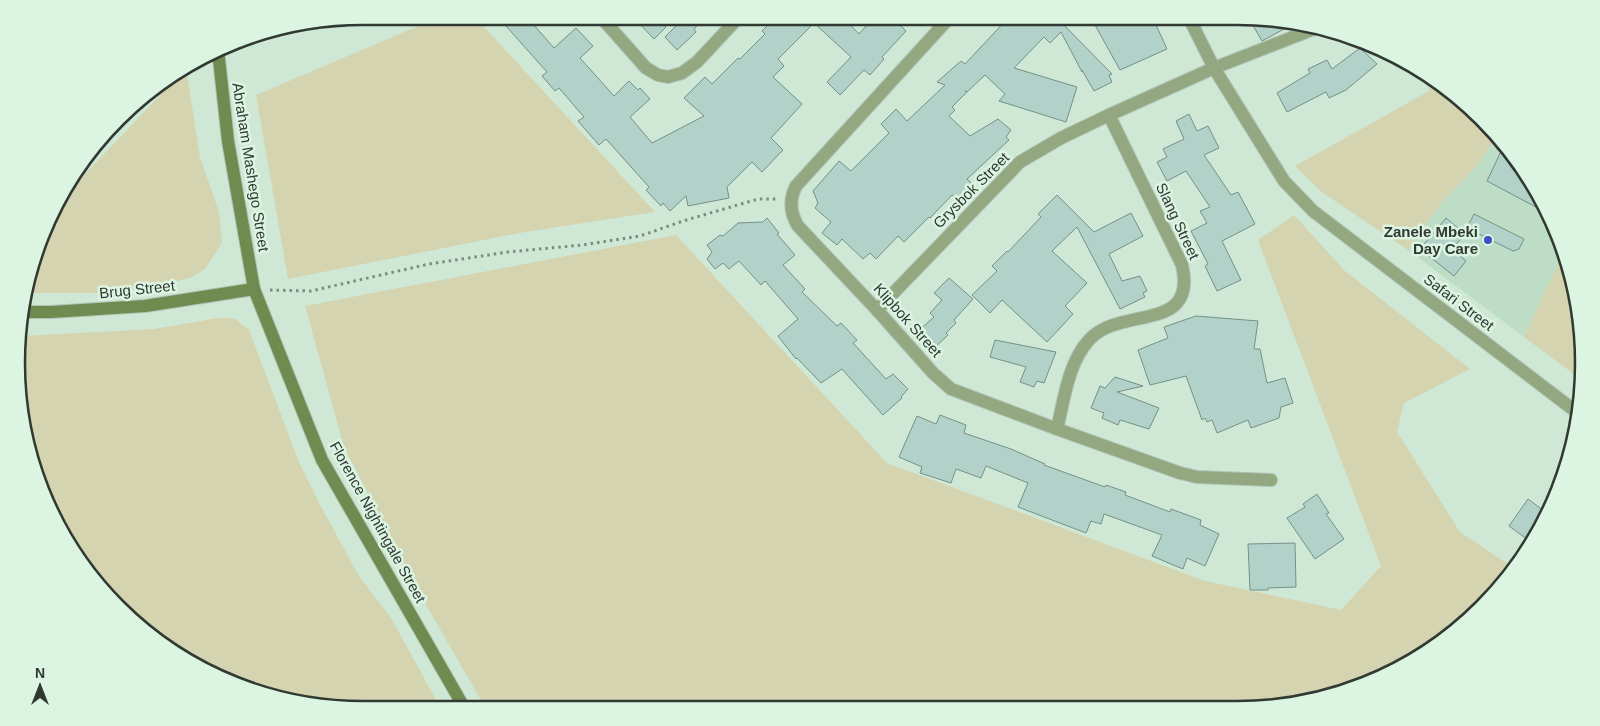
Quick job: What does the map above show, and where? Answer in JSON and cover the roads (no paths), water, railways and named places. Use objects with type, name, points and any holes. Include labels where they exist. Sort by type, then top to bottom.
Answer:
[{"type":"main road","name":"Abraham Mashego Street","points":[[219,58],[228,141],[254,289]]},
{"type":"main road","name":"Brug Street","points":[[29,312],[146,306],[254,289]]},
{"type":"main road","name":"Florence Nightingale Street","points":[[254,289],[322,460],[460,701]]},
{"type":"street","points":[[608,25],[646,68],[658,75],[668,77],[682,74],[697,62],[732,25]]},
{"type":"street","name":"Klipbok Street","points":[[943,25],[796,186],[791,200],[793,218],[798,226],[951,389],[1180,474],[1197,477],[1271,480]]},
{"type":"street","name":"Safari Street","points":[[1192,25],[1214,68],[1284,181],[1312,211],[1572,409]]},
{"type":"street","name":"Grysbok Street","points":[[877,310],[1020,162],[1060,138],[1109,115],[1214,68],[1306,32]]},
{"type":"street","name":"Slang Street","points":[[1057,429],[1069,380],[1078,358],[1089,340],[1105,327],[1165,312],[1178,303],[1184,292],[1185,277],[1182,265],[1109,115]]},
{"type":"place","name":"Zanele Mbeki Day Care","points":[[1488,240]]}]
